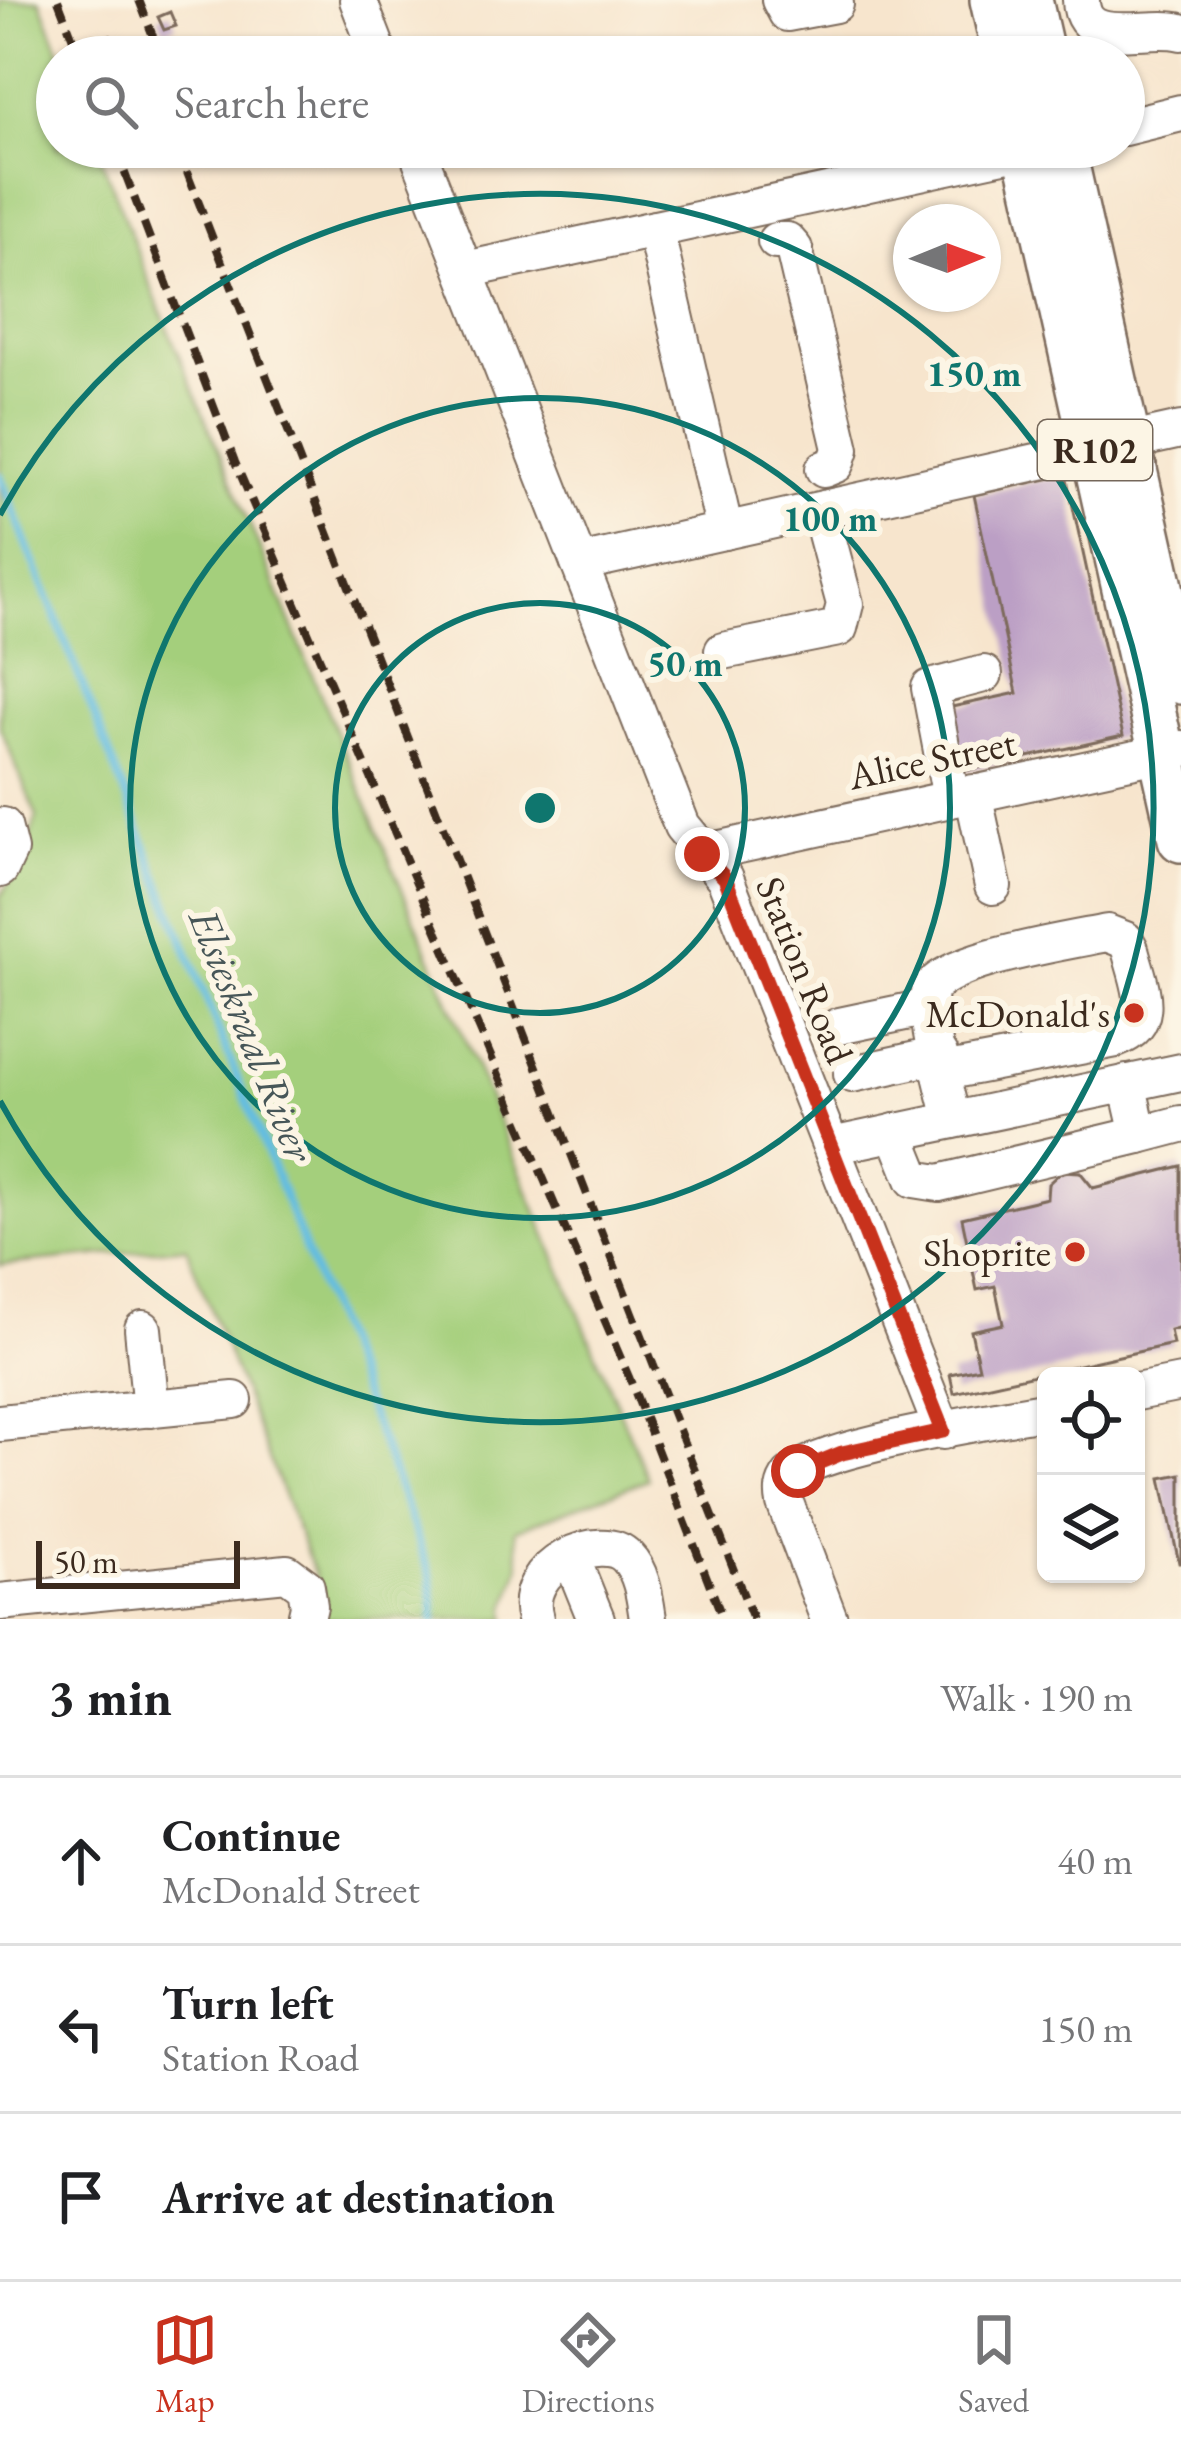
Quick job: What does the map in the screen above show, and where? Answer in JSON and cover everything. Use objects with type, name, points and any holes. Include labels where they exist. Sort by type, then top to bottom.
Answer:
[{"type":"main road","points":[[994,0],[1002,36]]},
{"type":"main road","points":[[1029,0],[1037,36]]},
{"type":"main road","name":"R102","points":[[1043,168],[1112,448],[1181,681]]},
{"type":"main road","name":"R102","points":[[1112,448],[1172,751],[1181,839]]},
{"type":"street","points":[[358,0],[372,36]]},
{"type":"street","points":[[780,0],[787,13],[796,14],[835,4]]},
{"type":"street","points":[[1081,0],[1082,14],[1096,29],[1160,27],[1181,32]]},
{"type":"street","points":[[1145,122],[1181,113]]},
{"type":"street","name":"Station Road","points":[[424,168],[682,826],[725,878],[943,1431]]},
{"type":"street","points":[[857,168],[861,184]]},
{"type":"street","points":[[465,270],[940,168]]},
{"type":"street","points":[[655,229],[725,531]]},
{"type":"street","points":[[776,241],[787,241],[794,249],[841,449],[836,464],[824,469]]},
{"type":"street","points":[[579,563],[1181,430]]},
{"type":"street","points":[[723,651],[839,628],[845,604],[820,511]]},
{"type":"street","points":[[984,674],[929,688],[993,886]]},
{"type":"street","name":"Alice Street","points":[[702,854],[1172,751]]},
{"type":"street","points":[[0,869],[9,850],[3,826]]},
{"type":"street","points":[[852,1074],[941,1064],[1128,1035],[1143,1017],[1130,949],[1117,935],[1107,933],[952,970],[935,979],[929,1007],[941,1064],[952,1120]]},
{"type":"street","points":[[838,1026],[929,1007]]},
{"type":"street","points":[[831,1146],[1181,1072]]},
{"type":"street","points":[[1127,1083],[1139,1135]]},
{"type":"street","points":[[895,1132],[909,1173],[919,1183],[939,1183],[1181,1124]]},
{"type":"street","points":[[143,1329],[152,1408]]},
{"type":"street","points":[[1145,1390],[1181,1383]]},
{"type":"street","points":[[0,1423],[234,1400]]},
{"type":"street","points":[[829,1619],[783,1494],[791,1475],[842,1453],[1037,1412]]},
{"type":"street","points":[[535,1619],[531,1596],[542,1574],[571,1557],[600,1548],[627,1556],[639,1580],[648,1619]]},
{"type":"street","points":[[571,1557],[596,1619]]},
{"type":"street","points":[[13,1607],[287,1574],[306,1587],[307,1619]]},
{"type":"green space","points":[[0,0],[40,0],[54,36],[36,36],[36,168],[105,168],[648,1479],[515,1530],[520,1566],[507,1619],[318,1619],[323,1596],[186,1247],[0,1265],[0,897],[19,867],[37,817],[0,727]]},
{"type":"building","points":[[170,12],[176,26],[164,30],[158,17]]},
{"type":"building","points":[[1066,475],[1123,736],[951,774],[938,710],[1017,693],[974,495]]},
{"type":"building","name":"Shoprite","points":[[1181,1166],[1181,1327],[1170,1330],[1173,1344],[1070,1367],[1037,1367],[1037,1374],[954,1393],[950,1374],[979,1368],[971,1331],[1003,1324],[995,1286],[977,1290],[962,1218],[1047,1198],[1048,1184],[1062,1171],[1080,1172],[1093,1188]]},
{"type":"building","points":[[1181,1474],[1181,1563],[1179,1563],[1161,1478]]},
{"type":"waterway","name":"Elsieskraal River","points":[[0,476],[387,1457],[431,1576],[434,1619]]},
{"type":"railway","points":[[58,0],[72,36]]},
{"type":"railway","points":[[139,0],[153,36]]},
{"type":"railway","points":[[123,168],[235,462],[629,1377],[723,1619]]},
{"type":"railway","points":[[185,168],[753,1619]]},
{"type":"place","name":"McDonald's","points":[[1134,1013]]},
{"type":"place","name":"Shoprite","points":[[1075,1252]]},
{"type":"route","points":[[702,854],[725,878],[943,1431],[842,1453],[798,1471]]}]
